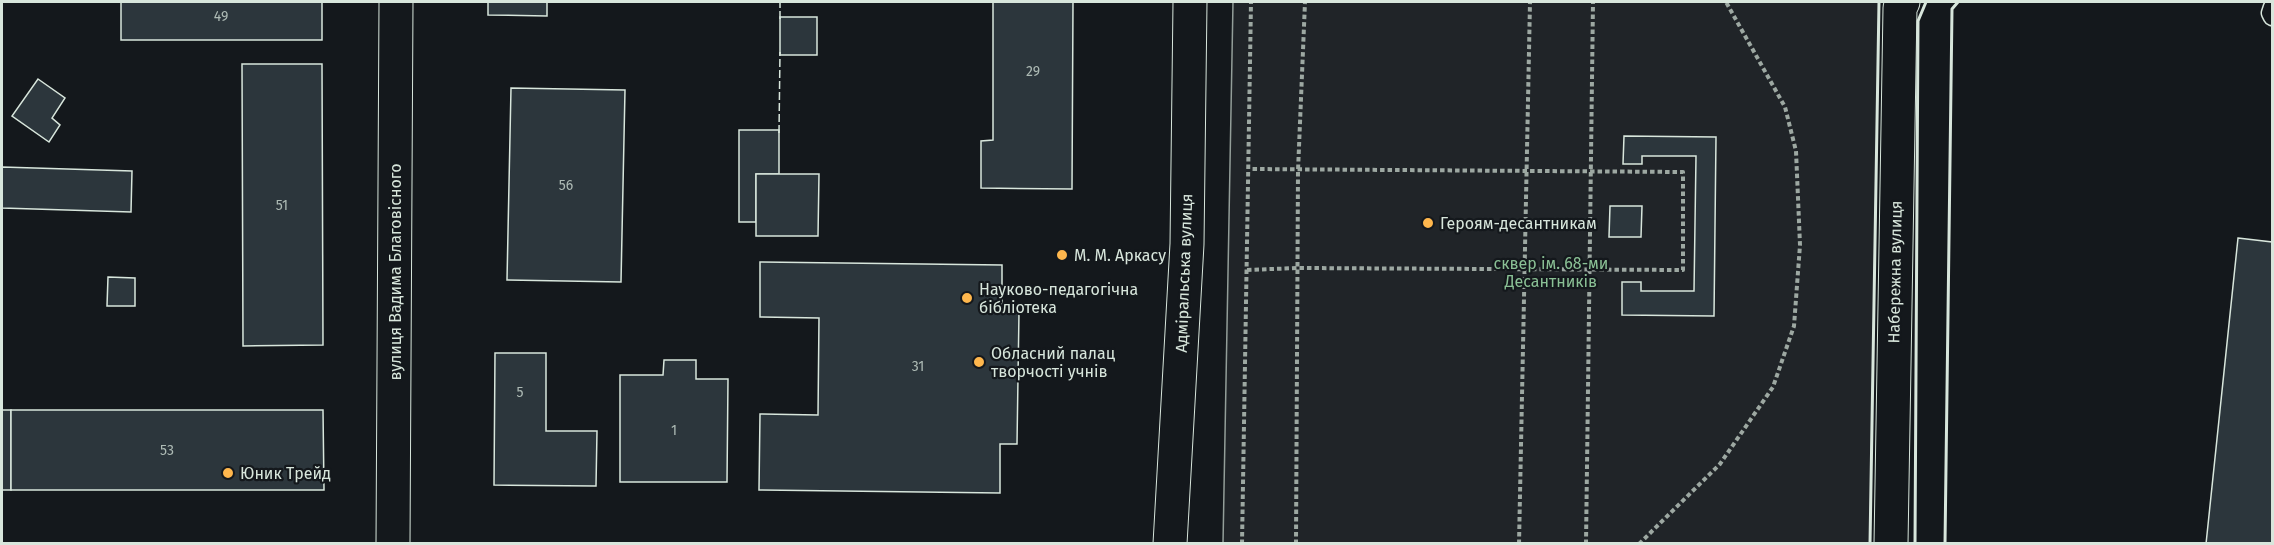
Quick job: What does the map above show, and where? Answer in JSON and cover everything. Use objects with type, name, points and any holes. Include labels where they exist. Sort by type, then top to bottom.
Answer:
[{"type":"street","name":"вулиця Вадима Благовісного","points":[[393,543],[396,2]]},
{"type":"street","name":"Адміральська вулиця","points":[[1170,543],[1187,244],[1191,2]]},
{"type":"street","name":"Набережна вулиця","points":[[1891,543],[1900,8],[1903,2]]},
{"type":"lane","points":[[2272,7],[2270,13],[2272,17]]},
{"type":"path","points":[[1242,543],[1251,2]]},
{"type":"path","points":[[1296,543],[1298,171],[1305,2]]},
{"type":"path","points":[[1519,543],[1530,2]]},
{"type":"path","points":[[1586,543],[1593,2]]},
{"type":"path","points":[[1639,543],[1720,464],[1773,387],[1794,326],[1800,245],[1796,151],[1785,107],[1726,2]]},
{"type":"path","points":[[1247,270],[1298,268],[1683,270],[1683,172],[1250,169]]},
{"type":"green space","name":"сквер ім. 68-ми Десантників","points":[[1233,2],[1879,2],[1870,543],[1223,544]]},
{"type":"building","points":[[121,2],[322,2],[322,40],[121,40]]},
{"type":"building","points":[[488,2],[547,2],[547,16],[488,15]]},
{"type":"building","points":[[993,2],[1073,2],[1072,189],[981,188],[981,141],[993,140]]},
{"type":"building","points":[[780,17],[817,17],[817,55],[780,55]]},
{"type":"building","points":[[242,64],[322,64],[323,345],[243,346]]},
{"type":"building","points":[[38,79],[65,98],[52,118],[60,125],[49,142],[12,116]]},
{"type":"building","points":[[511,88],[625,90],[621,282],[507,280]]},
{"type":"building","points":[[739,130],[779,130],[779,174],[756,174],[756,222],[739,222]]},
{"type":"building","points":[[1624,136],[1716,137],[1714,316],[1622,315],[1622,282],[1641,282],[1641,291],[1694,291],[1696,156],[1642,156],[1642,164],[1623,164]]},
{"type":"building","points":[[2,167],[132,171],[131,212],[2,208]]},
{"type":"building","points":[[756,174],[819,174],[818,236],[756,236]]},
{"type":"building","points":[[1610,206],[1642,206],[1641,237],[1609,237]]},
{"type":"building","points":[[2238,238],[2272,242],[2272,544],[2206,544]]},
{"type":"building","points":[[760,262],[1002,265],[1002,311],[1019,312],[1017,444],[1000,444],[1000,493],[759,490],[760,414],[818,415],[819,318],[760,317]]},
{"type":"building","points":[[108,277],[135,278],[135,306],[107,306]]},
{"type":"building","points":[[495,353],[546,353],[546,431],[597,431],[596,486],[494,485]]},
{"type":"building","points":[[664,360],[696,360],[696,379],[728,379],[727,482],[620,482],[620,375],[663,375]]},
{"type":"building","points":[[2,410],[11,410],[11,490],[2,490]]},
{"type":"building","points":[[11,410],[323,410],[324,490],[11,490]]},
{"type":"fence","points":[[780,2],[780,19]]},
{"type":"fence","points":[[779,133],[780,52]]},
{"type":"wall","points":[[1870,544],[1879,2]]},
{"type":"wall","points":[[1915,544],[1918,21],[1926,2]]},
{"type":"wall","points":[[1945,544],[1952,9],[1958,2]]},
{"type":"place","name":"Героям-десантникам","points":[[1428,223]]},
{"type":"place","name":"М. М. Аркасу","points":[[1062,255]]},
{"type":"place","name":"Науково-педагогічна бібліотека","points":[[967,298]]},
{"type":"place","name":"Обласний палац творчості учнів","points":[[979,362]]},
{"type":"place","name":"Юник Трейд","points":[[228,473]]}]
